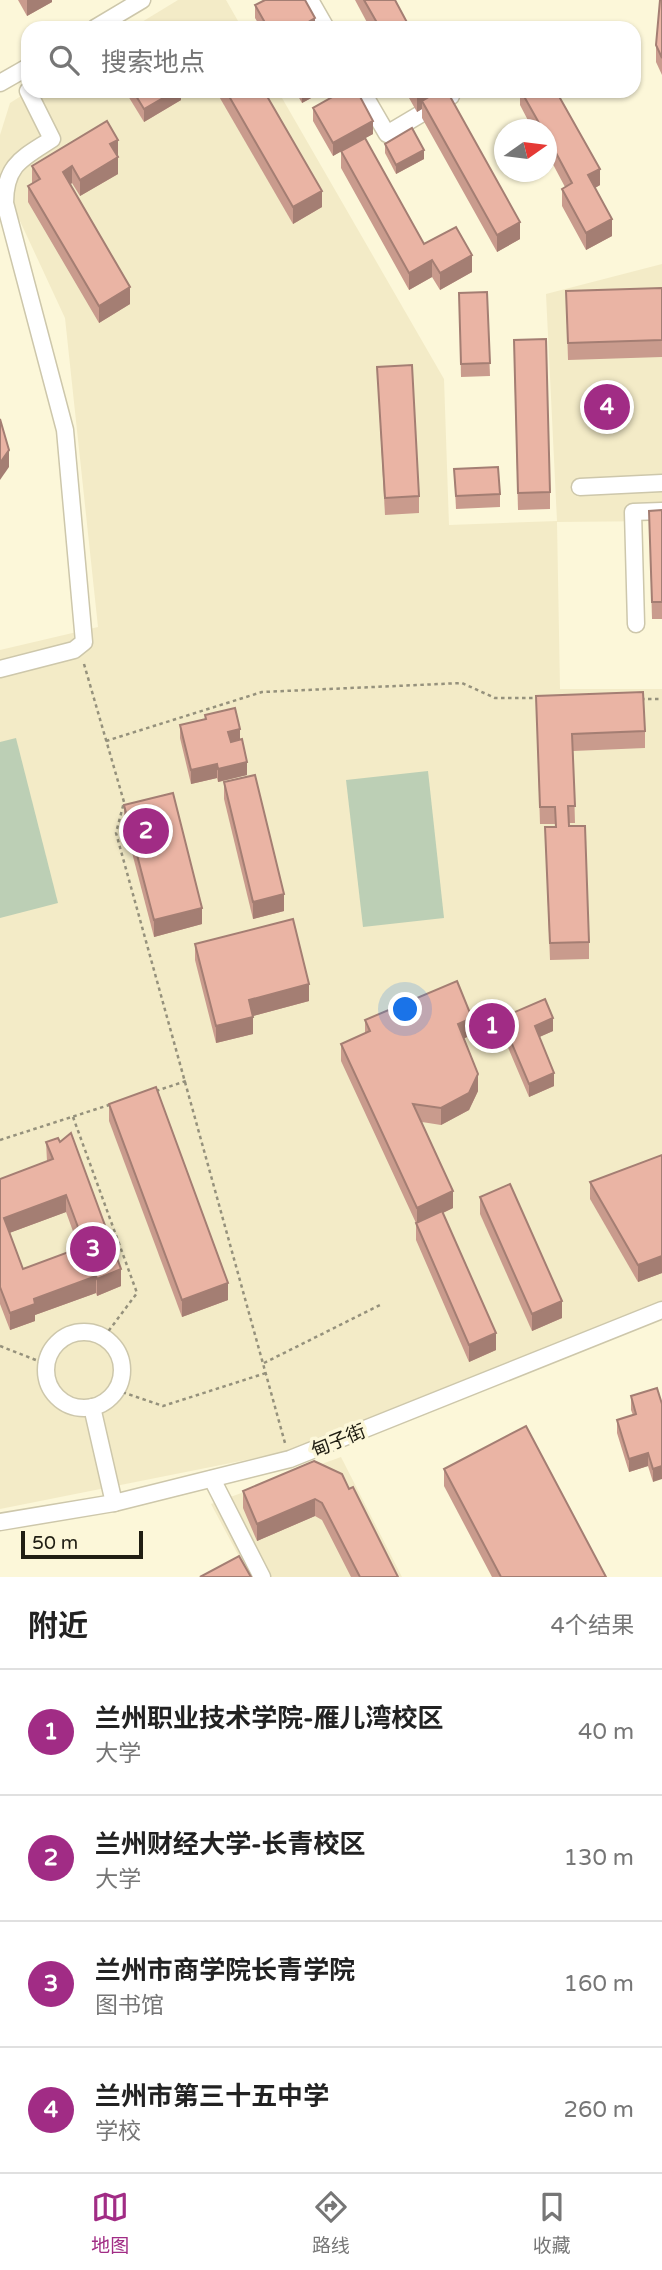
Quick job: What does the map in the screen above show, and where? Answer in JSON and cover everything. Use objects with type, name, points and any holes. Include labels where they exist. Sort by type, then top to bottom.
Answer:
[{"type":"street","points":[[107,21],[142,0]]},
{"type":"street","points":[[310,0],[322,21]]},
{"type":"street","points":[[0,83],[21,71]]},
{"type":"street","points":[[0,669],[74,650],[84,642],[65,430],[5,203],[9,174],[17,162],[52,139],[32,98]]},
{"type":"street","points":[[366,98],[387,134],[448,98]]},
{"type":"street","points":[[580,487],[662,483]]},
{"type":"street","points":[[636,624],[633,512],[662,511]]},
{"type":"street","name":"甸子街","points":[[0,1522],[114,1503],[290,1459],[662,1310]]},
{"type":"street","points":[[90,1332],[104,1338],[115,1348],[121,1361],[121,1376],[116,1390],[106,1401],[92,1407],[78,1408],[64,1403],[53,1392],[47,1379],[46,1364],[51,1350],[61,1339],[75,1333],[90,1332]]},
{"type":"street","points":[[92,1407],[114,1503]]},
{"type":"street","points":[[212,1479],[262,1577]]},
{"type":"path","points":[[84,664],[124,802],[116,833],[290,1459]]},
{"type":"path","points":[[106,741],[262,692],[462,683],[495,698],[536,698]]},
{"type":"path","points":[[634,699],[662,699]]},
{"type":"path","points":[[148,1093],[186,1081]]},
{"type":"path","points":[[0,1140],[110,1105]]},
{"type":"path","points":[[73,1117],[137,1293],[104,1338]]},
{"type":"path","points":[[264,1363],[382,1304]]},
{"type":"path","points":[[0,1346],[46,1364]]},
{"type":"path","points":[[116,1390],[163,1406],[267,1373]]},
{"type":"shaded area","points":[[178,0],[226,0],[238,21],[144,21]]},
{"type":"shaded area","points":[[21,96],[282,98],[444,379],[449,525],[557,521],[546,294],[662,264],[662,521],[557,522],[560,689],[662,689],[662,1305],[291,1451],[0,1509],[0,650],[98,627],[65,318],[0,178],[0,135],[10,103]]},
{"type":"shaded area","points":[[341,1457],[402,1577],[250,1577],[211,1504]]},
{"type":"green space","points":[[16,738],[58,903],[0,918],[0,742]]},
{"type":"green space","points":[[428,771],[444,918],[363,927],[346,780]]},
{"type":"building","points":[[265,0],[305,0],[315,18],[310,21],[264,21],[255,5]]},
{"type":"building","points":[[364,0],[395,0],[406,21],[376,21]]},
{"type":"building","points":[[662,0],[662,58],[656,45]]},
{"type":"building","points":[[137,98],[163,98],[144,109]]},
{"type":"building","points":[[230,98],[268,98],[322,191],[293,207]]},
{"type":"building","points":[[331,98],[361,98],[373,121],[333,143],[313,108]]},
{"type":"building","points":[[427,98],[451,98],[494,175],[494,182],[498,182],[520,222],[497,235],[422,101]]},
{"type":"building","points":[[525,98],[560,98],[600,169],[588,175],[612,219],[586,233],[562,189],[572,183],[557,155],[557,119],[537,119]]},
{"type":"building","points":[[107,121],[118,140],[110,144],[118,157],[80,180],[72,166],[63,172],[130,287],[99,306],[28,186],[40,179],[32,166]]},
{"type":"building","points":[[412,128],[424,150],[396,165],[385,144]]},
{"type":"building","points":[[365,138],[424,244],[456,227],[472,255],[440,273],[432,260],[409,273],[341,151]]},
{"type":"building","points":[[662,288],[662,340],[568,343],[566,291]]},
{"type":"building","points":[[487,292],[490,363],[461,364],[459,293]]},
{"type":"building","points":[[546,339],[550,492],[518,493],[514,340]]},
{"type":"building","points":[[412,365],[419,496],[385,498],[377,367]]},
{"type":"building","points":[[0,419],[9,450],[0,463]]},
{"type":"building","points":[[498,467],[500,494],[456,496],[454,469]]},
{"type":"building","points":[[662,510],[662,602],[652,602],[649,511]]},
{"type":"building","points":[[643,692],[645,731],[572,734],[575,806],[568,806],[569,826],[585,826],[589,942],[550,943],[545,827],[556,827],[555,807],[540,807],[536,696]]},
{"type":"building","points":[[235,708],[240,729],[228,732],[231,742],[242,739],[247,762],[218,769],[217,764],[191,770],[180,725],[206,719],[205,715]]},
{"type":"building","points":[[255,775],[284,894],[253,902],[224,782]]},
{"type":"building","points":[[173,793],[202,908],[154,920],[124,805]]},
{"type":"building","points":[[293,919],[309,984],[249,1000],[253,1017],[216,1026],[195,944]]},
{"type":"building","points":[[457,981],[472,1018],[458,1024],[478,1074],[469,1093],[441,1108],[413,1104],[453,1191],[417,1208],[341,1044],[370,1031],[365,1020]]},
{"type":"building","points":[[545,999],[553,1018],[535,1026],[554,1073],[529,1084],[501,1018]]},
{"type":"building","points":[[156,1087],[228,1283],[182,1300],[109,1104]]},
{"type":"building","points":[[71,1133],[121,1269],[34,1299],[35,1304],[10,1313],[0,1287],[0,1179],[53,1159],[46,1142],[58,1138],[60,1142]],"holes":[[[66,1195],[85,1246],[23,1269],[4,1218]]]},
{"type":"building","points":[[662,1155],[662,1256],[638,1265],[590,1182]]},
{"type":"building","points":[[510,1184],[562,1301],[532,1314],[480,1197]]},
{"type":"building","points":[[442,1211],[496,1333],[469,1345],[416,1223]]},
{"type":"building","points":[[657,1388],[662,1404],[662,1466],[653,1469],[648,1453],[629,1459],[617,1420],[636,1414],[631,1396]]},
{"type":"building","points":[[526,1426],[606,1577],[501,1577],[444,1469]]},
{"type":"building","points":[[314,1461],[342,1474],[349,1489],[353,1487],[398,1577],[360,1577],[322,1503],[315,1499],[257,1524],[243,1491]]},
{"type":"building","points":[[239,1556],[251,1577],[200,1577]]},
{"type":"place","name":"兰州市第三十五中学","points":[[607,407]]},
{"type":"place","name":"兰州财经大学-长青校区","points":[[146,831]]},
{"type":"place","name":"兰州职业技术学院-雁儿湾校区","points":[[492,1026]]},
{"type":"place","name":"兰州市商学院长青学院","points":[[93,1249]]}]
